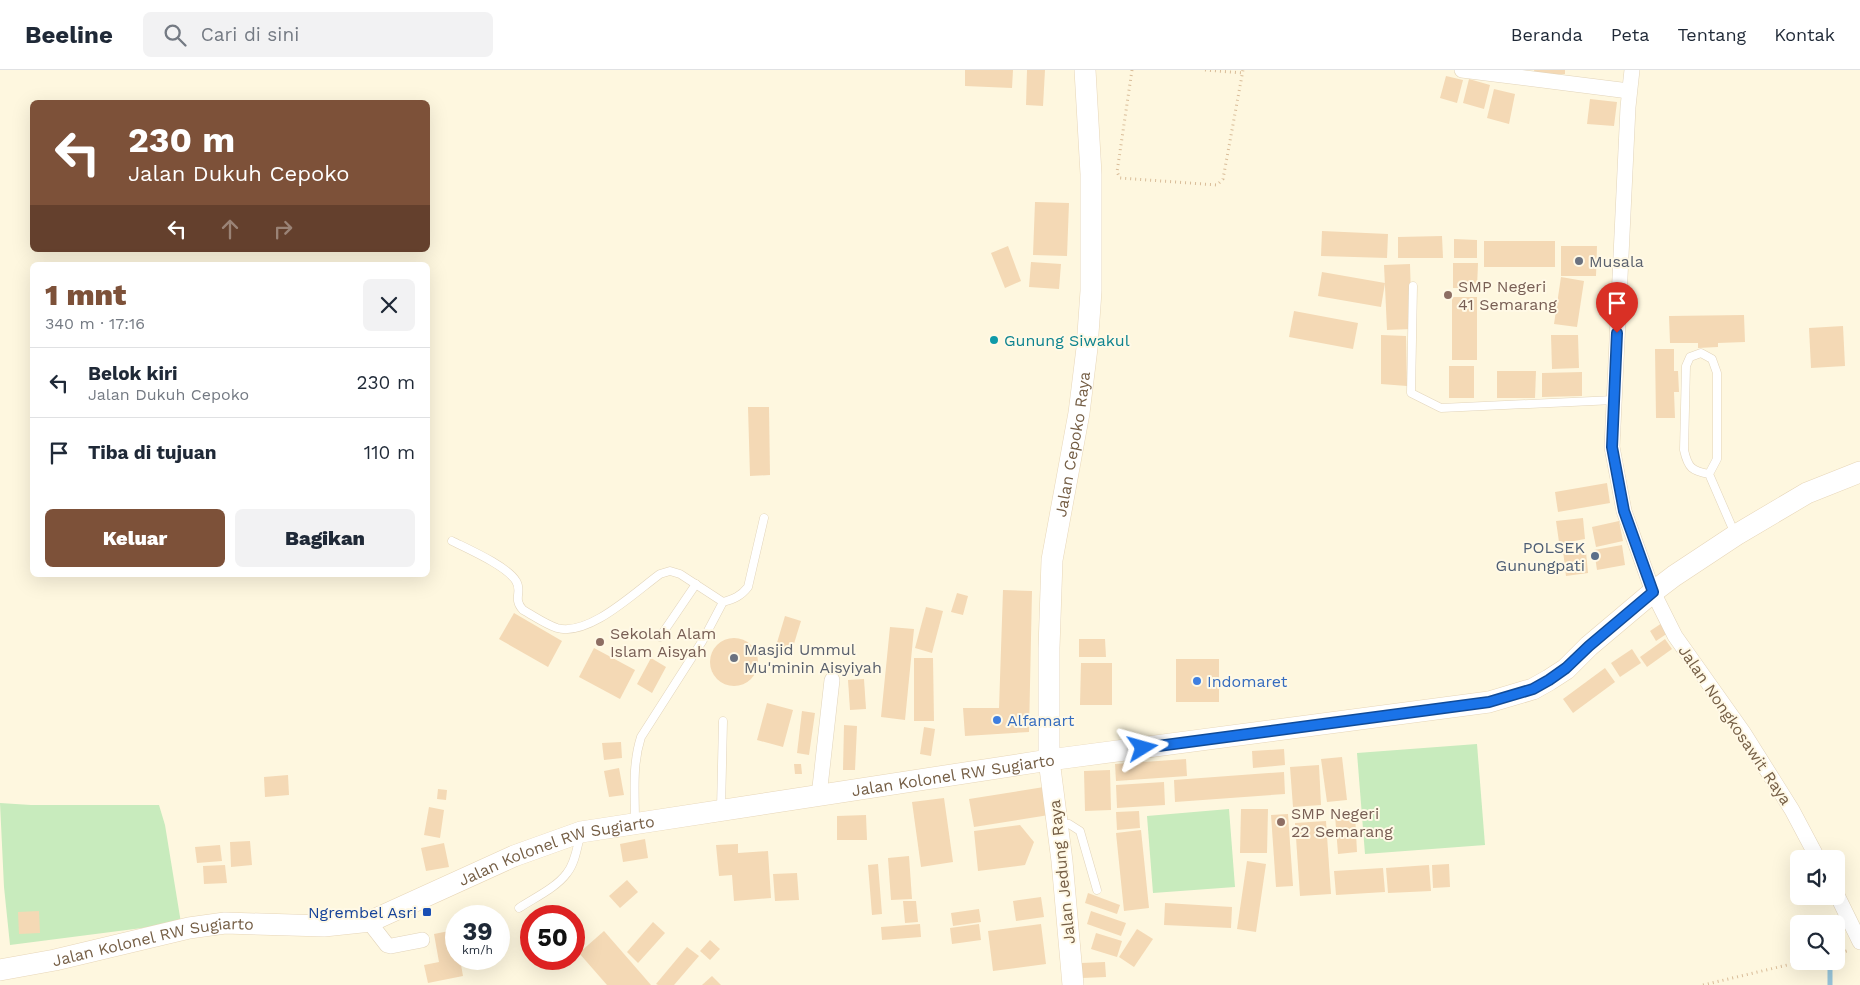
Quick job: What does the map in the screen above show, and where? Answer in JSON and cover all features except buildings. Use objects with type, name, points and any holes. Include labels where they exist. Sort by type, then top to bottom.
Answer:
[{"type":"main road","name":"Jalan Cepoko Raya","points":[[1049,760],[1049,648],[1052,560],[1079,413],[1087,348],[1091,291],[1091,174],[1085,70]]},
{"type":"main road","name":"Jalan Kolonel RW Sugiarto","points":[[0,970],[55,960],[189,928],[225,923],[324,926],[371,921],[514,856],[581,832],[635,822],[1049,760],[1489,702],[1533,689],[1549,680],[1566,668],[1653,592],[1736,535],[1807,493],[1860,472]]},
{"type":"main road","name":"Jalan Jedung Raya","points":[[1049,760],[1062,861],[1073,985]]},
{"type":"street","points":[[1462,70],[1629,91]]},
{"type":"street","name":"Jalan Nongkosawit Raya","points":[[1632,70],[1629,91],[1612,447],[1624,511],[1653,592],[1676,636],[1744,732],[1792,810],[1813,850]]},
{"type":"street","points":[[818,796],[832,680]]},
{"type":"street","points":[[1842,905],[1860,942]]},
{"type":"street","points":[[371,921],[386,945],[397,945],[422,940]]},
{"type":"lane","points":[[1413,286],[1411,393],[1441,408],[1614,400]]},
{"type":"lane","points":[[1701,353],[1712,359],[1717,373],[1717,459],[1709,474],[1695,471],[1687,463],[1684,450],[1686,366],[1690,357],[1701,353]]},
{"type":"lane","points":[[1709,474],[1736,535]]},
{"type":"lane","points":[[452,541],[488,560],[514,578],[518,585],[517,600],[523,610],[558,628],[572,630],[597,621],[665,572],[675,572],[723,602],[733,600],[742,595],[748,586],[764,518]]},
{"type":"lane","points":[[660,637],[696,584]]},
{"type":"lane","points":[[635,822],[634,766],[641,737],[703,640],[723,602]]},
{"type":"lane","points":[[721,809],[723,721]]},
{"type":"lane","points":[[1057,823],[1069,824],[1080,831],[1097,890]]},
{"type":"lane","points":[[519,908],[560,881],[568,872],[574,861],[581,832]]},
{"type":"path","points":[[1132,70],[1117,172],[1120,178],[1217,185],[1223,179],[1243,71],[1205,70]]},
{"type":"path","points":[[1703,985],[1790,964]]},
{"type":"green space","points":[[1477,744],[1485,845],[1365,854],[1357,753]]},
{"type":"green space","points":[[0,803],[31,805],[159,805],[165,825],[181,923],[10,945],[4,887]]},
{"type":"green space","points":[[1229,809],[1235,887],[1153,893],[1147,816]]},
{"type":"waterway","points":[[1830,970],[1830,985]]},
{"type":"place","name":"Musala","points":[[1579,261]]},
{"type":"place","name":"SMP Negeri 41 Semarang","points":[[1448,295]]},
{"type":"place","name":"Gunung Siwakul","points":[[994,340]]},
{"type":"place","name":"POLSEK Gunungpati","points":[[1595,556]]},
{"type":"place","name":"Sekolah Alam Islam Aisyah","points":[[600,642]]},
{"type":"place","name":"Masjid Ummul Mu'minin Aisyiyah","points":[[734,658]]},
{"type":"place","name":"Indomaret","points":[[1197,681]]},
{"type":"place","name":"Alfamart","points":[[997,720]]},
{"type":"place","name":"SMP Negeri 22 Semarang","points":[[1281,822]]},
{"type":"place","name":"Ngrembel Asri","points":[[427,912]]},
{"type":"route","points":[[1143,748],[1489,702],[1533,689],[1566,668],[1653,592],[1624,511],[1612,447],[1617,333]]}]
